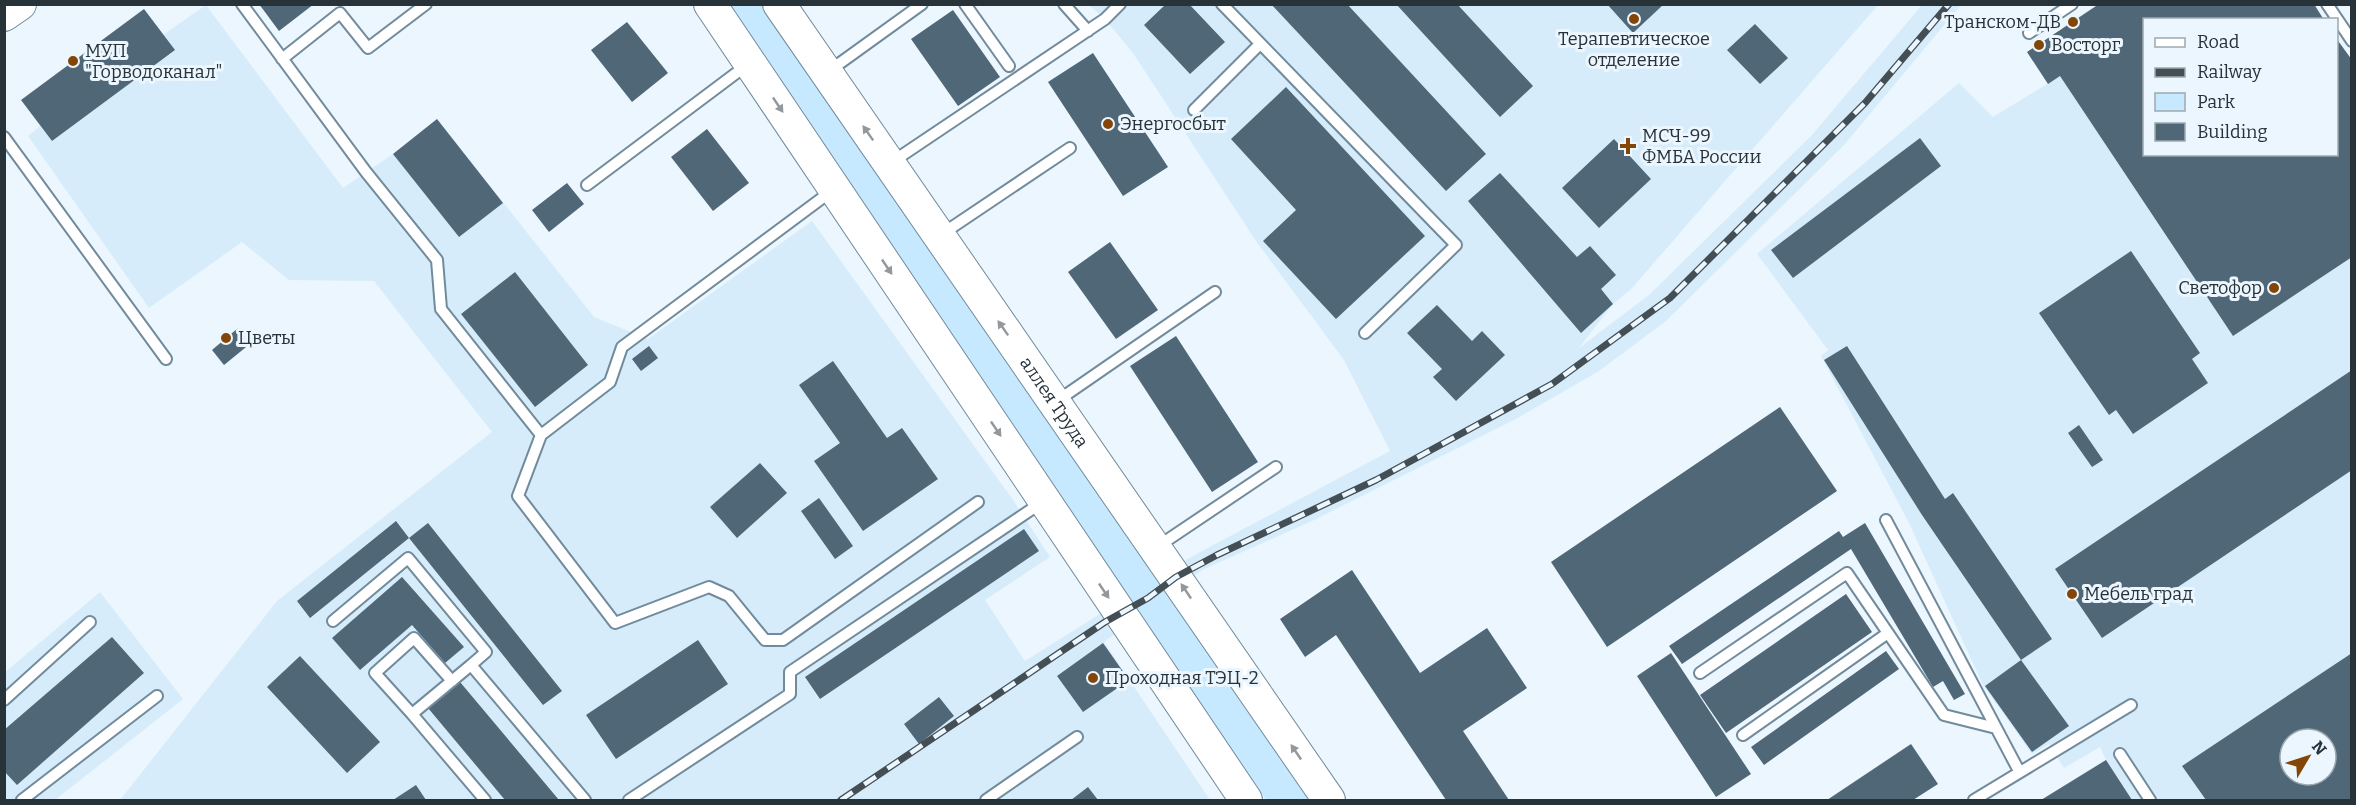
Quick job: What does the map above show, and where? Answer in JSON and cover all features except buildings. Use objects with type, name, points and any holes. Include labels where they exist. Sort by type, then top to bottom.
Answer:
[{"type":"street","points":[[4,15],[20,4]]},
{"type":"street","points":[[710,4],[1246,801]]},
{"type":"street","name":"аллея Труда","points":[[779,4],[1329,801]]},
{"type":"lane","points":[[242,4],[366,172],[437,260],[441,309],[541,435]]},
{"type":"lane","points":[[282,59],[340,13],[368,48],[426,4]]},
{"type":"lane","points":[[827,73],[922,4]]},
{"type":"lane","points":[[965,4],[1009,66]]},
{"type":"lane","points":[[1064,4],[1088,31]]},
{"type":"lane","points":[[889,164],[1088,31],[1120,4]]},
{"type":"lane","points":[[1222,4],[1456,245],[1365,333]]},
{"type":"lane","points":[[2029,33],[2072,4]]},
{"type":"lane","points":[[2327,4],[2336,18]]},
{"type":"lane","points":[[2338,20],[2352,41]]},
{"type":"lane","points":[[1194,110],[1260,44]]},
{"type":"lane","points":[[587,185],[750,63]]},
{"type":"lane","points":[[4,137],[166,358]]},
{"type":"lane","points":[[939,236],[1070,148]]},
{"type":"lane","points":[[834,189],[621,347],[610,382],[541,435],[518,496],[615,623],[709,586],[729,596],[765,640],[783,640],[978,502]]},
{"type":"lane","points":[[1054,402],[1215,292]]},
{"type":"lane","points":[[1155,549],[1276,467]]},
{"type":"lane","points":[[629,801],[790,694],[790,672],[1044,501]]},
{"type":"lane","points":[[1886,520],[2019,771]]},
{"type":"lane","points":[[333,621],[408,558],[486,652],[412,714]]},
{"type":"lane","points":[[1701,673],[1847,573],[1944,715],[1996,728]]},
{"type":"lane","points":[[4,700],[90,622]]},
{"type":"lane","points":[[1743,735],[1888,633]]},
{"type":"lane","points":[[452,681],[414,639],[375,673],[485,801]]},
{"type":"lane","points":[[471,665],[585,801]]},
{"type":"lane","points":[[22,801],[157,696]]},
{"type":"lane","points":[[1974,801],[2019,771],[2131,705]]},
{"type":"lane","points":[[986,801],[1077,737]]},
{"type":"lane","points":[[2120,754],[2150,801]]},
{"type":"shaded area","points":[[206,5],[343,188],[393,154],[437,119],[594,317],[648,339],[812,221],[1013,500],[1050,557],[985,600],[1025,661],[1189,558],[1390,451],[1344,360],[1256,241],[1133,53],[1105,19],[1089,5],[1878,5],[1632,288],[1613,304],[1579,348],[1649,295],[1812,135],[1922,5],[1961,5],[1844,145],[1666,321],[1599,371],[1514,420],[1312,521],[1202,570],[1104,642],[1210,800],[120,800],[277,601],[492,432],[374,281],[289,280],[242,242],[149,308],[28,136],[40,126],[52,141],[174,51],[163,35]]},
{"type":"shaded area","points":[[2060,76],[2233,336],[2351,257],[2351,800],[2044,800],[2106,760],[2100,747],[2064,768],[2049,744],[2032,754],[1983,685],[1909,523],[1821,356],[1828,350],[1757,254],[1959,83],[1993,117]]},
{"type":"shaded area","points":[[100,592],[183,699],[55,800],[5,800],[4,673]]},
{"type":"green space","points":[[722,5],[769,5],[1313,800],[1266,800]]},
{"type":"railway","points":[[841,800],[1105,622],[1148,598],[1176,577],[1217,555],[1376,480],[1552,384],[1670,298],[1865,103],[1949,4]]},
{"type":"place","name":"Терапевтическое отделение","points":[[1634,19]]},
{"type":"place","name":"Транском-ДВ","points":[[2073,22]]},
{"type":"place","name":"Восторг","points":[[2039,45]]},
{"type":"place","name":"МУП \"Горводоканал\"","points":[[73,61]]},
{"type":"place","name":"Энергосбыт","points":[[1108,124]]},
{"type":"place","name":"МСЧ-99 ФМБА России","points":[[1628,146]]},
{"type":"place","name":"Светофор","points":[[2274,288]]},
{"type":"place","name":"Цветы","points":[[226,338]]},
{"type":"place","name":"Мебель град","points":[[2072,594]]},
{"type":"place","name":"Проходная ТЭЦ-2","points":[[1093,678]]}]
